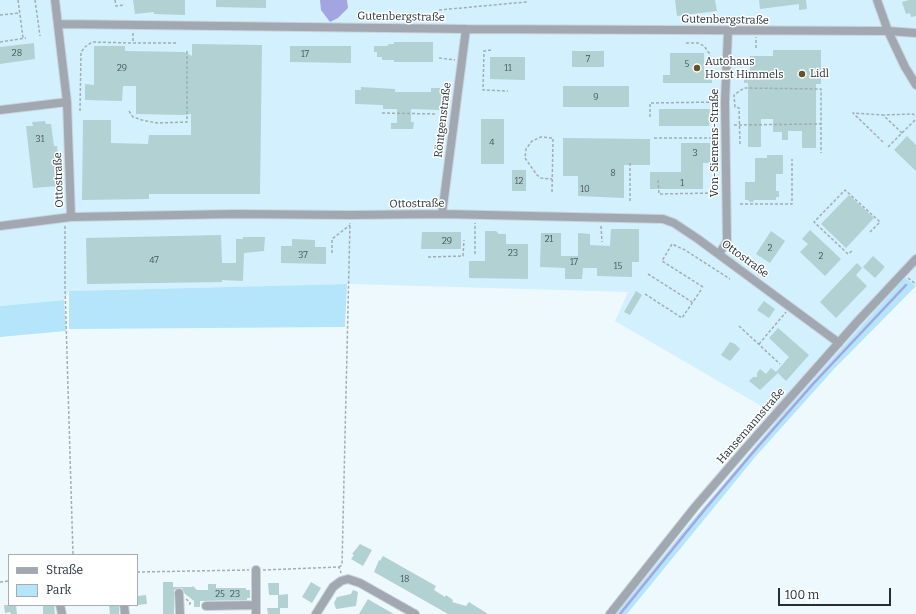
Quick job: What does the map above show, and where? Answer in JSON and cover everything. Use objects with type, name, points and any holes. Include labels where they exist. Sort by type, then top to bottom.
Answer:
[{"type":"street","points":[[0,110],[67,102],[55,0]]},
{"type":"street","points":[[877,0],[888,31],[905,67],[916,85]]},
{"type":"street","name":"Gutenbergstraße","points":[[59,24],[466,29],[888,31],[916,33]]},
{"type":"street","name":"Röntgenstraße","points":[[442,214],[466,29]]},
{"type":"street","name":"Von-Siemens-Straße","points":[[719,254],[727,240],[725,102],[728,30]]},
{"type":"street","name":"Ottostraße","points":[[67,102],[68,217],[234,214],[442,214],[663,219],[674,223],[719,254],[839,342]]},
{"type":"street","points":[[0,226],[68,217]]},
{"type":"street","name":"Hansemannstraße","points":[[610,614],[695,508],[839,342],[916,259]]},
{"type":"street","points":[[256,570],[256,614]]},
{"type":"street","points":[[316,614],[333,587],[346,580],[360,583],[414,614]]},
{"type":"street","points":[[179,593],[180,614]]},
{"type":"street","points":[[206,606],[256,605]]},
{"type":"path","points":[[0,42],[25,38],[18,0]]},
{"type":"path","points":[[35,0],[40,36]]},
{"type":"path","points":[[115,0],[116,6],[125,5]]},
{"type":"path","points":[[438,10],[526,2],[525,0]]},
{"type":"path","points":[[0,15],[20,13]]},
{"type":"path","points":[[133,25],[133,43]]},
{"type":"path","points":[[756,31],[756,48]]},
{"type":"path","points":[[80,111],[81,52],[92,42],[177,43]]},
{"type":"path","points":[[686,43],[698,43],[704,46],[709,53],[712,62]]},
{"type":"path","points":[[129,111],[133,117],[142,120],[157,122],[187,122],[187,50]]},
{"type":"path","points":[[491,50],[484,51],[483,90],[508,91]]},
{"type":"path","points":[[439,58],[462,61]]},
{"type":"path","points":[[740,144],[739,108],[734,107],[734,95],[744,88],[821,89],[821,153]]},
{"type":"path","points":[[650,117],[650,103],[725,102]]},
{"type":"path","points":[[382,113],[437,114]]},
{"type":"path","points":[[883,142],[853,113],[883,115],[913,114],[916,118],[888,147]]},
{"type":"path","points":[[883,115],[902,133]]},
{"type":"path","points":[[726,125],[821,124]]},
{"type":"path","points":[[552,179],[541,178],[537,175],[525,158],[526,149],[532,141],[541,137],[553,138],[552,192]]},
{"type":"path","points":[[654,138],[714,138]]},
{"type":"path","points":[[740,204],[792,204],[792,159]]},
{"type":"path","points":[[630,162],[630,201]]},
{"type":"path","points":[[658,180],[659,194],[714,193]]},
{"type":"path","points":[[852,251],[848,254],[814,222],[845,190],[880,222],[870,232]]},
{"type":"path","points":[[339,567],[342,565],[350,215]]},
{"type":"path","points":[[475,215],[475,254]]},
{"type":"path","points":[[68,217],[65,287],[73,554]]},
{"type":"path","points":[[332,253],[332,239],[350,225]]},
{"type":"path","points":[[601,226],[602,242]]},
{"type":"path","points":[[428,257],[463,256],[464,240]]},
{"type":"path","points":[[703,287],[662,261],[672,244],[685,250],[730,278]]},
{"type":"path","points":[[648,274],[693,302]]},
{"type":"path","points":[[645,294],[682,318],[701,290]]},
{"type":"path","points":[[758,344],[791,306]]},
{"type":"path","points":[[739,326],[780,364]]},
{"type":"path","points":[[138,572],[339,567]]},
{"type":"path","points":[[339,567],[346,580]]},
{"type":"shaded area","points":[[0,0],[916,0],[916,286],[905,279],[780,417],[615,321],[628,292],[351,284],[69,291],[64,300],[0,306]]},
{"type":"green space","points":[[905,278],[916,286],[834,369],[756,456],[627,614],[616,614],[686,528],[780,417]]},
{"type":"green space","points":[[347,284],[345,327],[69,329],[69,291]]},
{"type":"green space","points":[[64,300],[66,331],[0,337],[0,306]]},
{"type":"water","points":[[320,0],[347,0],[348,8],[338,18],[330,22],[321,10]]},
{"type":"building","points":[[133,0],[185,0],[185,15],[154,14],[154,12],[135,14]]},
{"type":"building","points":[[216,0],[266,0],[266,8],[216,7]]},
{"type":"building","points":[[675,0],[715,0],[717,11],[677,16]]},
{"type":"building","points":[[759,0],[806,0],[807,9],[799,10],[799,4],[760,9]]},
{"type":"building","points":[[916,0],[916,16],[911,17],[910,13],[906,14],[902,2]]},
{"type":"building","points":[[394,42],[433,42],[433,62],[394,62],[394,60],[382,60],[382,57],[377,57],[377,52],[374,52],[374,46],[387,46],[389,44],[394,44]]},
{"type":"building","points":[[34,43],[35,59],[0,64],[0,47]]},
{"type":"building","points":[[192,44],[262,45],[260,194],[149,194],[149,199],[82,200],[83,120],[111,120],[111,143],[148,144],[149,135],[191,135],[191,114],[136,114],[136,86],[123,86],[122,101],[85,100],[85,84],[94,85],[94,46],[125,46],[125,51],[184,52],[192,56]]},
{"type":"building","points":[[290,46],[351,46],[351,63],[290,62]]},
{"type":"building","points":[[773,50],[821,50],[821,84],[816,84],[816,148],[802,148],[802,131],[788,131],[788,140],[782,140],[782,132],[773,132],[773,119],[761,119],[761,147],[748,147],[748,83],[744,83],[744,77],[750,77],[750,56],[773,56]]},
{"type":"building","points":[[572,51],[604,51],[604,67],[572,67]]},
{"type":"building","points":[[670,53],[704,53],[704,76],[712,76],[712,83],[663,83],[663,75],[670,75]]},
{"type":"building","points":[[490,57],[525,57],[525,80],[490,79]]},
{"type":"building","points":[[563,86],[629,86],[629,107],[563,107]]},
{"type":"building","points":[[361,87],[395,89],[395,92],[431,92],[431,88],[441,88],[442,110],[411,109],[411,122],[414,122],[413,129],[391,129],[391,123],[397,123],[397,109],[383,109],[383,105],[355,104],[355,90],[361,90]]},
{"type":"building","points":[[659,109],[710,109],[709,126],[659,126]]},
{"type":"building","points":[[481,119],[504,119],[504,164],[481,164]]},
{"type":"building","points":[[45,121],[46,124],[51,124],[54,146],[57,146],[59,163],[57,163],[58,167],[56,167],[58,186],[33,188],[26,126],[33,126],[32,122]]},
{"type":"building","points":[[907,136],[916,145],[916,171],[894,150]]},
{"type":"building","points":[[563,138],[650,139],[650,165],[624,165],[624,198],[578,196],[578,176],[563,176]]},
{"type":"building","points":[[681,143],[710,143],[710,163],[703,163],[703,189],[650,189],[650,172],[681,172]]},
{"type":"building","points":[[767,155],[783,155],[783,174],[776,174],[776,191],[779,191],[779,197],[776,197],[776,200],[754,200],[753,202],[750,202],[745,200],[745,182],[755,182],[755,158],[767,158]]},
{"type":"building","points":[[512,170],[526,170],[526,191],[512,191]]},
{"type":"building","points":[[849,195],[874,218],[846,248],[821,224]]},
{"type":"building","points":[[611,229],[639,229],[639,262],[632,262],[632,277],[597,276],[597,268],[583,268],[582,279],[565,279],[565,268],[540,267],[541,233],[561,233],[561,256],[578,256],[578,233],[590,234],[590,245],[610,246]]},
{"type":"building","points":[[810,230],[841,259],[825,276],[800,252],[808,244],[802,239]]},
{"type":"building","points":[[485,231],[496,231],[499,234],[506,234],[506,244],[528,244],[528,279],[469,278],[469,261],[485,261]]},
{"type":"building","points":[[771,231],[785,241],[770,263],[756,254]]},
{"type":"building","points":[[422,232],[461,232],[461,249],[421,249]]},
{"type":"building","points":[[221,235],[222,263],[236,263],[236,239],[243,239],[243,237],[265,237],[264,251],[244,253],[243,281],[222,280],[222,282],[87,284],[86,238]]},
{"type":"building","points":[[292,239],[315,240],[315,247],[326,247],[326,264],[281,263],[281,246],[292,246]]},
{"type":"building","points":[[873,256],[884,266],[875,278],[863,267]]},
{"type":"building","points":[[857,263],[862,268],[856,275],[867,286],[836,318],[820,302]]},
{"type":"building","points":[[636,291],[642,295],[630,315],[624,312]]},
{"type":"building","points":[[764,301],[775,309],[769,318],[757,310]]},
{"type":"building","points":[[778,328],[809,355],[786,381],[778,373],[760,390],[749,381],[753,377],[757,377],[757,373],[760,369],[766,374],[771,368],[776,372],[789,357],[769,338]]},
{"type":"building","points":[[730,342],[735,344],[740,349],[730,361],[721,355]]},
{"type":"building","points":[[360,544],[372,550],[363,566],[351,559],[354,555],[352,554]]},
{"type":"building","points":[[383,556],[436,586],[434,590],[445,597],[446,595],[453,600],[452,602],[466,606],[469,602],[488,614],[448,614],[374,572],[379,560],[380,561]]},
{"type":"building","points":[[163,582],[173,582],[173,587],[193,586],[197,590],[208,590],[208,584],[216,584],[216,588],[246,588],[246,590],[250,590],[250,598],[247,598],[247,600],[200,601],[200,607],[194,607],[194,601],[185,594],[182,588],[178,588],[174,590],[174,614],[163,614]]},
{"type":"building","points":[[311,582],[321,588],[312,603],[302,597]]},
{"type":"building","points":[[268,583],[279,583],[279,595],[288,594],[288,608],[280,608],[280,614],[268,614],[267,608],[278,608],[278,595],[269,595]]},
{"type":"building","points":[[353,590],[358,592],[356,606],[336,609],[334,603],[337,597],[351,594]]},
{"type":"building","points":[[146,595],[147,604],[138,605],[138,596]]},
{"type":"building","points":[[368,599],[371,601],[394,614],[359,614]]},
{"type":"building","points":[[4,605],[16,606],[17,614],[11,614],[10,612],[5,613]]},
{"type":"building","points":[[43,606],[54,606],[55,614],[43,614]]},
{"type":"building","points":[[109,606],[119,606],[119,614],[110,614]]},
{"type":"waterway","points":[[620,614],[755,450],[813,384],[906,285]]},
{"type":"place","name":"Autohaus Horst Himmels","points":[[697,68]]},
{"type":"place","name":"Lidl","points":[[802,74]]}]
